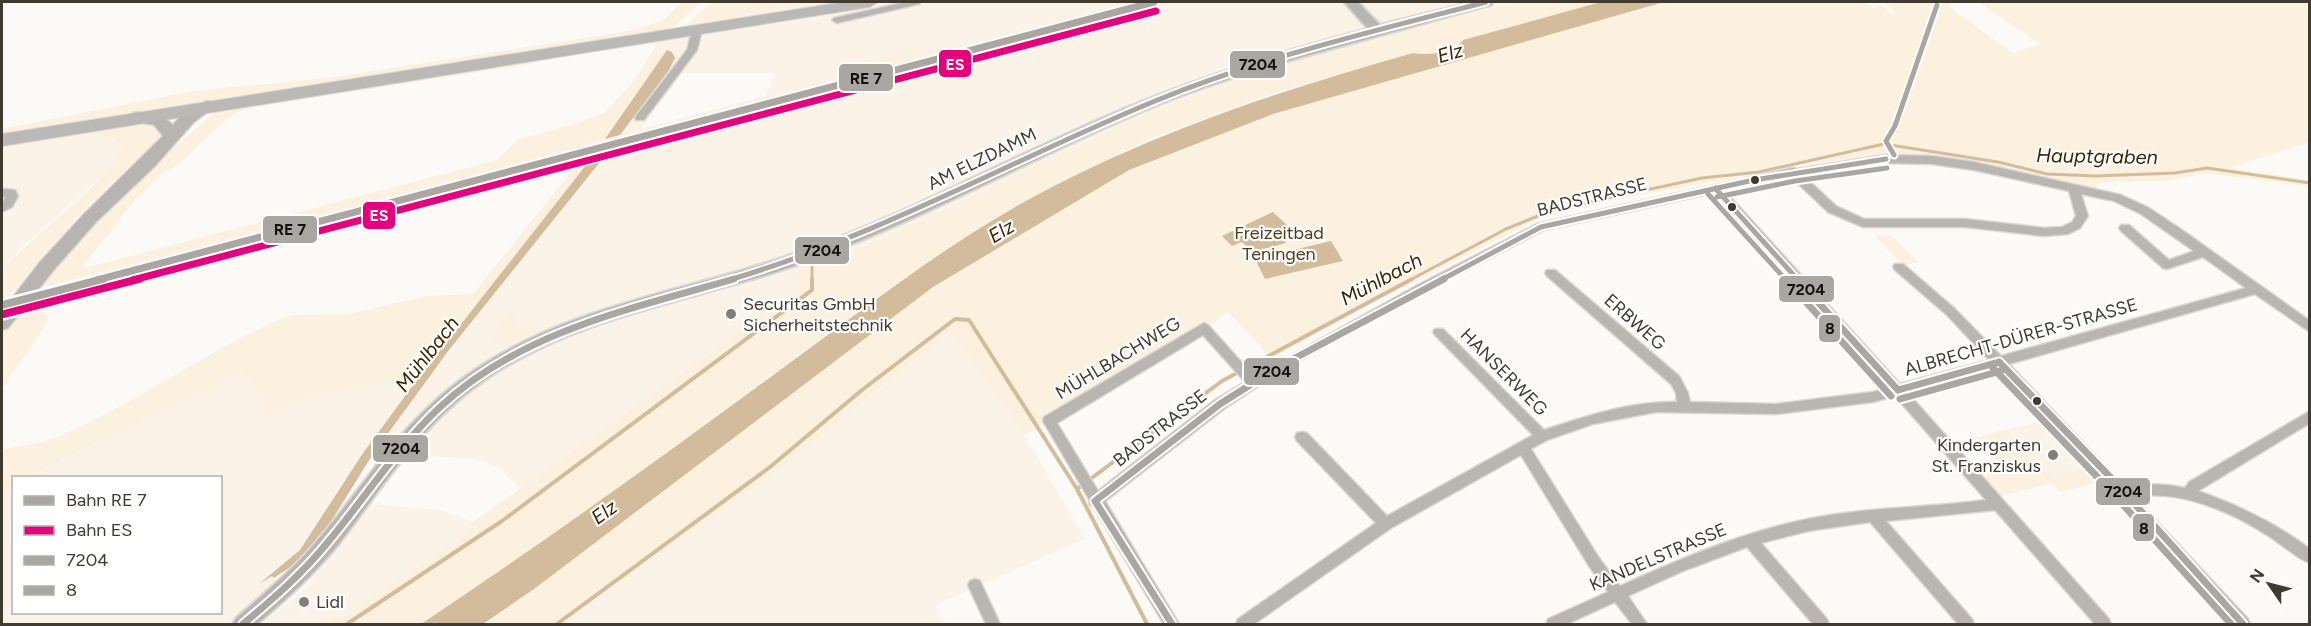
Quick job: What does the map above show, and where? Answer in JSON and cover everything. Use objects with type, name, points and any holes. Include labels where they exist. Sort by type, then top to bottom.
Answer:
[{"type":"main road","points":[[2,140],[870,2]]},
{"type":"main road","points":[[2,323],[46,267],[90,218],[148,163],[188,118],[207,106]]},
{"type":"main road","points":[[148,163],[186,133],[207,106]]},
{"type":"main road","points":[[139,117],[162,122],[169,127],[171,137]]},
{"type":"street","points":[[837,20],[916,2]]},
{"type":"street","points":[[1351,2],[1379,32]]},
{"type":"street","name":"AM ELZDAMM","points":[[243,624],[308,566],[416,430],[465,385],[498,362],[547,335],[582,321],[757,273],[851,240],[914,213],[1115,118],[1201,83],[1308,50],[1486,2]]},
{"type":"street","points":[[640,118],[692,50],[697,30]]},
{"type":"street","name":"BADSTRASSE","points":[[1092,495],[1220,405],[1250,379],[1541,226],[1793,172],[1900,157],[1974,166],[2097,192],[2145,211],[2310,328]]},
{"type":"street","points":[[1793,172],[1833,210],[1863,223],[1965,223],[2044,232],[2064,231],[2076,225],[2082,216],[2073,187]]},
{"type":"street","points":[[1715,188],[1898,390],[1995,504],[2104,624]]},
{"type":"street","points":[[2,193],[11,193],[12,196],[8,204],[2,208]]},
{"type":"street","points":[[2125,228],[2167,265],[2204,252]]},
{"type":"street","points":[[1899,267],[1951,312],[2124,493],[2243,624]]},
{"type":"street","name":"ERBWEG","points":[[1551,273],[1675,380],[1682,393],[1684,407]]},
{"type":"street","name":"ALBRECHT-DÜRER-STRASSE","points":[[1243,624],[1386,524],[1542,436],[1593,419],[1656,407],[1776,409],[1831,404],[1898,390],[2254,290]]},
{"type":"street","name":"MÜHLBACHWEG","points":[[1092,495],[1049,421],[1204,328],[1250,379]]},
{"type":"street","name":"HANSERWEG","points":[[1439,332],[1542,436]]},
{"type":"street","points":[[2190,492],[2194,486],[2310,416]]},
{"type":"street","points":[[1302,437],[1386,524]]},
{"type":"street","points":[[1523,447],[1618,595],[1640,624]]},
{"type":"street","points":[[2124,493],[2139,488],[2190,492],[2271,530],[2310,557]]},
{"type":"street","points":[[1092,495],[1172,624]]},
{"type":"street","name":"KANDELSTRASSE","points":[[1553,624],[1708,553],[1749,539],[1809,524],[1872,515],[1995,504]]},
{"type":"street","points":[[1872,515],[1967,624]]},
{"type":"street","points":[[1749,539],[1822,624]]},
{"type":"street","points":[[975,585],[993,624]]},
{"type":"shaded area","points":[[847,2],[1517,2],[1394,33],[1154,111],[884,238],[794,274],[800,290],[520,490],[501,470],[486,462],[469,458],[373,454],[449,350],[611,148],[2,309],[2,298],[620,135],[671,67],[675,58],[667,50],[655,48],[652,44],[621,48],[622,36]],"holes":[[[683,73],[774,73],[765,96],[640,129]]]},
{"type":"shaded area","points":[[97,134],[98,137],[117,140],[123,149],[110,169],[22,247],[2,271],[2,148]]},
{"type":"shaded area","points":[[952,331],[1016,421],[1085,539],[935,605],[945,624],[563,624],[788,462]]},
{"type":"shaded area","points":[[244,370],[266,417],[306,396],[390,380],[411,388],[363,453],[300,550],[264,580],[273,575],[276,581],[271,595],[234,624],[2,624],[2,489],[12,484],[12,614],[222,614],[222,476],[28,476]]},
{"type":"shaded area","points":[[2037,422],[2051,438],[2057,437],[2099,482],[2060,492],[2051,483],[1997,497],[1971,466],[1995,460],[1976,438]]},
{"type":"shaded area","points":[[370,504],[440,510],[473,522],[466,535],[340,619],[334,615],[323,624],[261,624],[305,589]]},
{"type":"green space","points":[[682,2],[701,2],[674,27],[554,49],[2,134],[2,129],[193,91],[328,78],[629,31],[664,20]]},
{"type":"green space","points":[[712,2],[847,2],[685,26]]},
{"type":"green space","points":[[1517,2],[1601,2],[1463,40],[1447,51],[1433,54],[1413,53],[1277,92],[1150,139],[1022,203],[897,283],[550,538],[421,624],[323,624],[334,615],[340,619],[466,535],[473,522],[799,291],[794,274],[886,237],[1111,130],[1201,93],[1335,50]]},
{"type":"green space","name":"Freizeitbad Teningen","points":[[1664,2],[1865,2],[1873,8],[1881,5],[1893,15],[1896,13],[1884,2],[1950,2],[1949,7],[2013,53],[2040,44],[1978,2],[2309,2],[2309,142],[2229,168],[2309,180],[2309,186],[2205,173],[2168,181],[2102,182],[2095,188],[2002,167],[1904,154],[1813,163],[1609,201],[1538,219],[1376,301],[1269,360],[1260,345],[1227,311],[1218,320],[1025,435],[951,331],[788,462],[563,624],[483,624],[534,589],[933,287],[1129,170],[1273,114]]},
{"type":"green space","points":[[918,47],[921,54],[849,74],[847,67]]},
{"type":"green space","points":[[655,48],[667,50],[605,139],[35,289],[64,252],[133,182],[218,110],[546,58],[536,63],[240,111],[228,118],[179,163],[164,172],[130,206],[81,269],[497,160],[519,139],[576,124],[604,113],[632,84]]},
{"type":"green space","points":[[155,122],[167,129],[161,141],[99,194],[9,296],[2,298],[2,271],[96,182],[123,149],[117,140],[98,137],[97,134],[2,148],[2,141]]},
{"type":"green space","points":[[597,151],[411,388],[390,380],[306,396],[266,417],[244,370],[28,476],[12,476],[12,484],[2,489],[2,450],[49,440],[85,424],[231,343],[291,315],[349,314],[427,296],[473,294],[580,161],[42,305],[48,321],[2,389],[2,309]]},
{"type":"green space","points":[[1891,235],[1918,262],[1903,266],[1875,236]]},
{"type":"green space","points":[[512,311],[515,323],[523,328],[543,327],[505,346],[499,346],[495,342],[495,331],[501,320]]},
{"type":"green space","points":[[2006,429],[2053,478],[2086,469],[2099,482],[2060,492],[2051,483],[1997,497],[1971,466],[1995,460],[1976,438]]},
{"type":"water","name":"Elz","points":[[1601,2],[1664,2],[1273,114],[1129,170],[933,287],[534,589],[483,624],[421,624],[602,499],[930,261],[992,221],[1071,177],[1166,135],[1262,99],[1413,53],[1433,54],[1447,51],[1463,40]]},
{"type":"water","points":[[667,50],[672,52],[675,58],[669,70],[620,135],[605,139]]},
{"type":"water","points":[[612,147],[449,350],[373,454],[317,544],[302,559],[274,578],[272,576],[259,584],[300,550],[363,453],[411,388],[597,151]]},
{"type":"water","points":[[1273,212],[1288,226],[1279,230],[1286,243],[1252,252],[1242,242],[1232,246],[1222,236]]},
{"type":"water","points":[[1331,241],[1343,261],[1265,279],[1255,259]]},
{"type":"waterway","points":[[1884,143],[1896,131],[1937,2]]},
{"type":"waterway","name":"Mühlbach","points":[[1410,280],[1506,229],[1553,210],[1702,178],[1759,172],[1884,144],[1998,162],[2047,174],[2095,176],[2175,173],[2207,168],[2310,183]]},
{"type":"waterway","points":[[347,624],[502,521],[812,290],[812,265]]},
{"type":"waterway","name":"Mühlbach","points":[[1077,489],[1222,381],[1412,279]]},
{"type":"waterway","points":[[557,624],[770,467],[862,390],[955,319],[969,320],[1077,489]]},
{"type":"waterway","name":"Mühlbach","points":[[1077,489],[1147,624]]},
{"type":"transit line","points":[[2,305],[1154,2]]},
{"type":"transit line","name":"7204","points":[[243,624],[310,563],[382,471],[438,409],[484,372],[522,350],[602,317],[770,268],[856,237],[943,199],[1114,118],[1198,85],[1320,46],[1486,2]]},
{"type":"transit line","name":"8","points":[[1894,155],[1886,141],[1895,126],[1937,5]]},
{"type":"transit line","name":"7204","points":[[1095,501],[1220,404],[1280,366],[1541,227],[1754,180],[1886,159]]},
{"type":"transit line","name":"8","points":[[1717,197],[1795,181],[1887,168]]},
{"type":"transit line","name":"7204","points":[[1715,188],[1898,390]]},
{"type":"transit line","name":"8","points":[[1708,194],[1891,396]]},
{"type":"transit line","name":"7204","points":[[1999,362],[2113,480],[2243,624]]},
{"type":"transit line","name":"7204","points":[[1898,390],[1999,362]]},
{"type":"transit line","name":"8","points":[[1993,368],[2106,486],[2231,624]]},
{"type":"transit line","name":"8","points":[[1900,399],[2001,371]]},
{"type":"transit line","name":"7204","points":[[1095,501],[1172,624]]},
{"type":"rail line","name":"ES","points":[[4,314],[1156,11]]},
{"type":"place","name":"Securitas GmbH Sicherheitstechnik","points":[[731,314]]},
{"type":"place","name":"Kindergarten St. Franziskus","points":[[2053,455]]},
{"type":"place","name":"Lidl","points":[[304,602]]},
{"type":"water label","name":"Hauptgraben","points":[[2097,156]]}]
